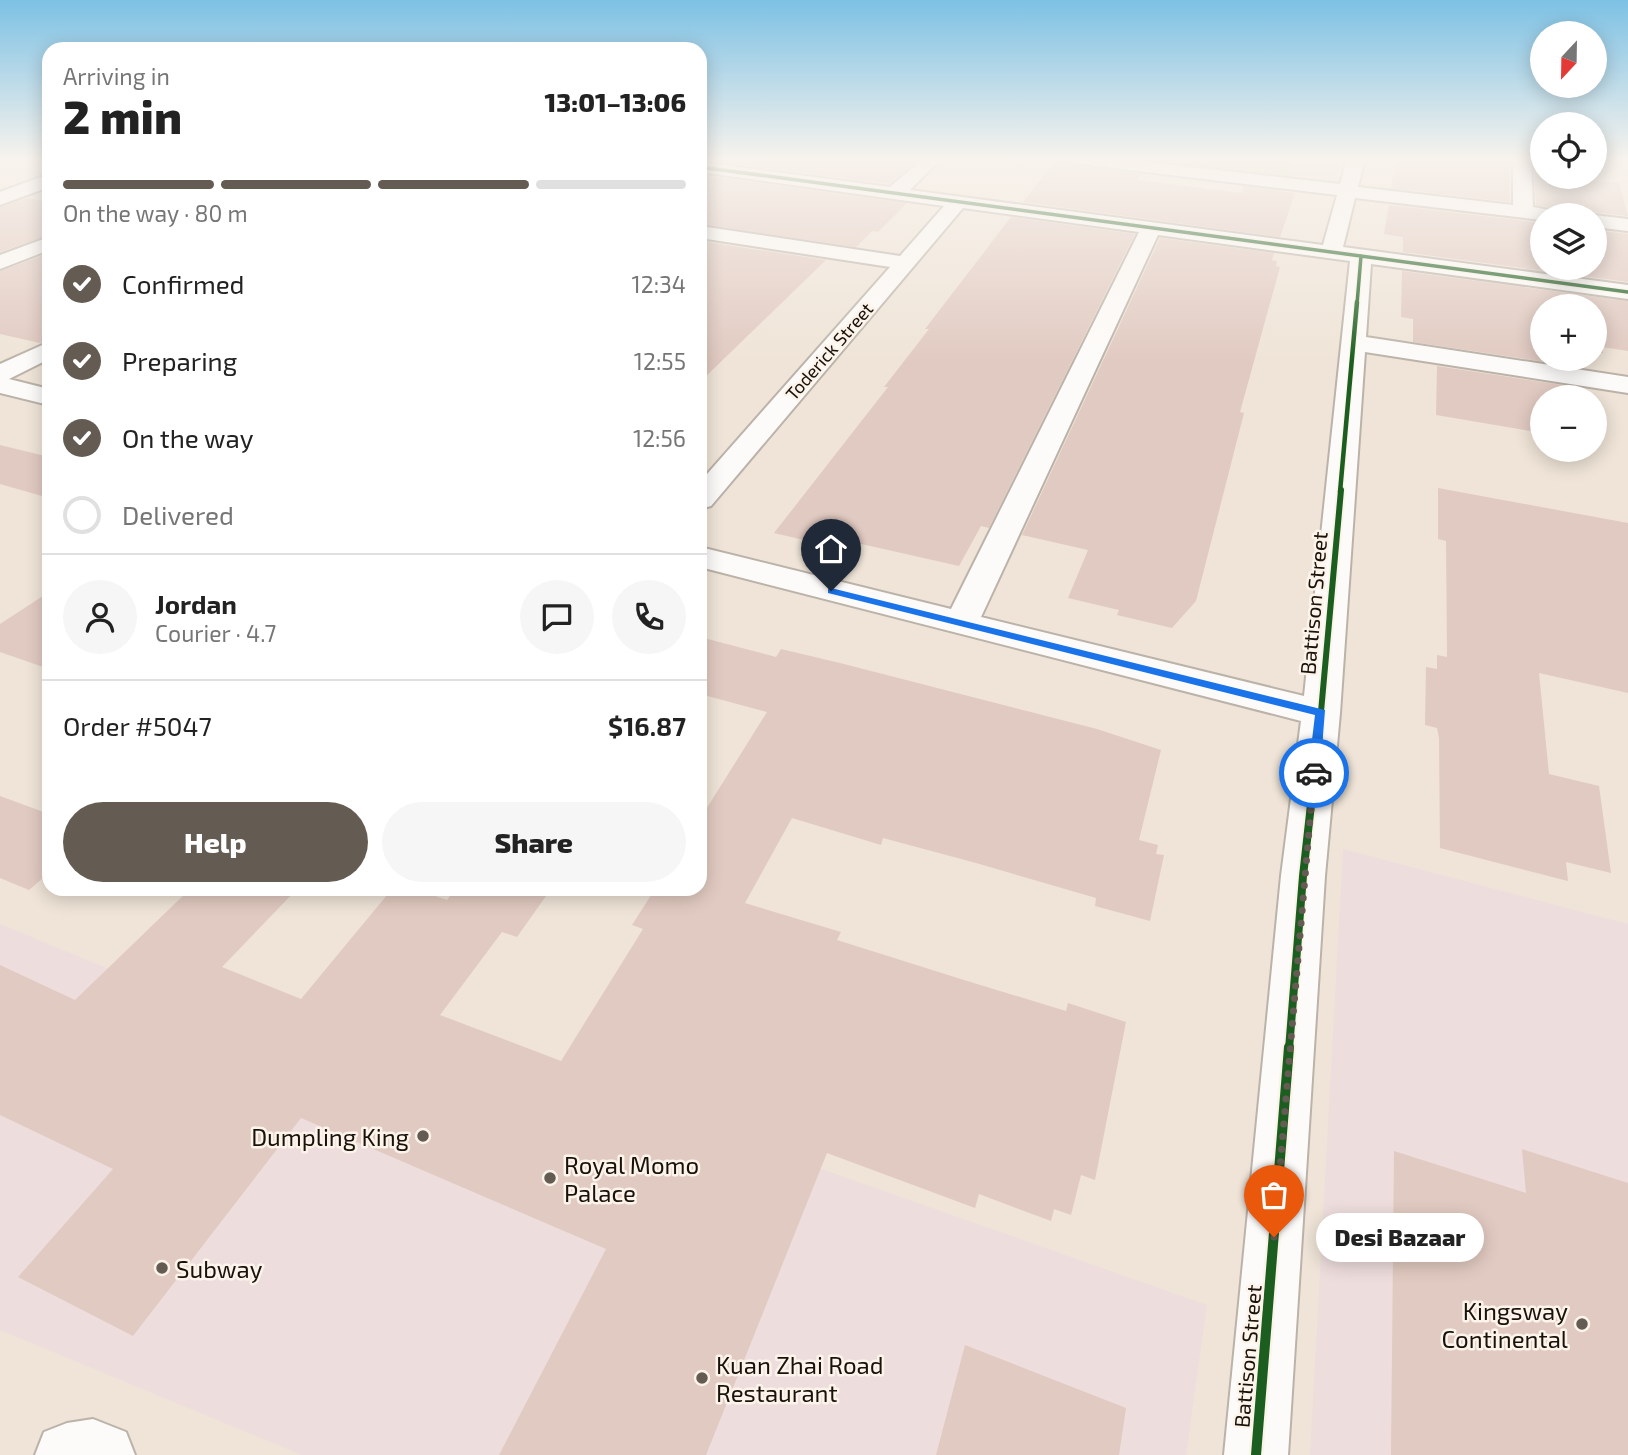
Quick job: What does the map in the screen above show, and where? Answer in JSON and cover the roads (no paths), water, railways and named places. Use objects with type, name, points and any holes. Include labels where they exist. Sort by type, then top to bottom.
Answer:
[{"type":"street","name":"Toderick Street","points":[[707,492],[936,227]]},
{"type":"street","points":[[1143,227],[1628,292]]},
{"type":"street","name":"Battison Street","points":[[1256,1455],[1303,876],[1321,713],[1354,344],[1346,254],[1346,227]]},
{"type":"street","points":[[961,624],[1151,228]]},
{"type":"street","points":[[707,236],[905,263]]},
{"type":"street","points":[[0,263],[42,246]]},
{"type":"street","points":[[1354,344],[1628,385]]},
{"type":"street","points":[[0,374],[42,353]]},
{"type":"street","points":[[0,385],[42,395]]},
{"type":"street","points":[[707,559],[1321,713]]},
{"type":"street","points":[[67,1455],[93,1451],[103,1455]]},
{"type":"place","name":"Dumpling King","points":[[423,1136]]},
{"type":"place","name":"Royal Momo Palace","points":[[550,1178]]},
{"type":"place","name":"Desi Bazaar","points":[[1274,1237]]},
{"type":"place","name":"Subway","points":[[162,1268]]},
{"type":"place","name":"Kingsway Continental","points":[[1582,1324]]},
{"type":"place","name":"Kuan Zhai Road Restaurant","points":[[702,1378]]}]
